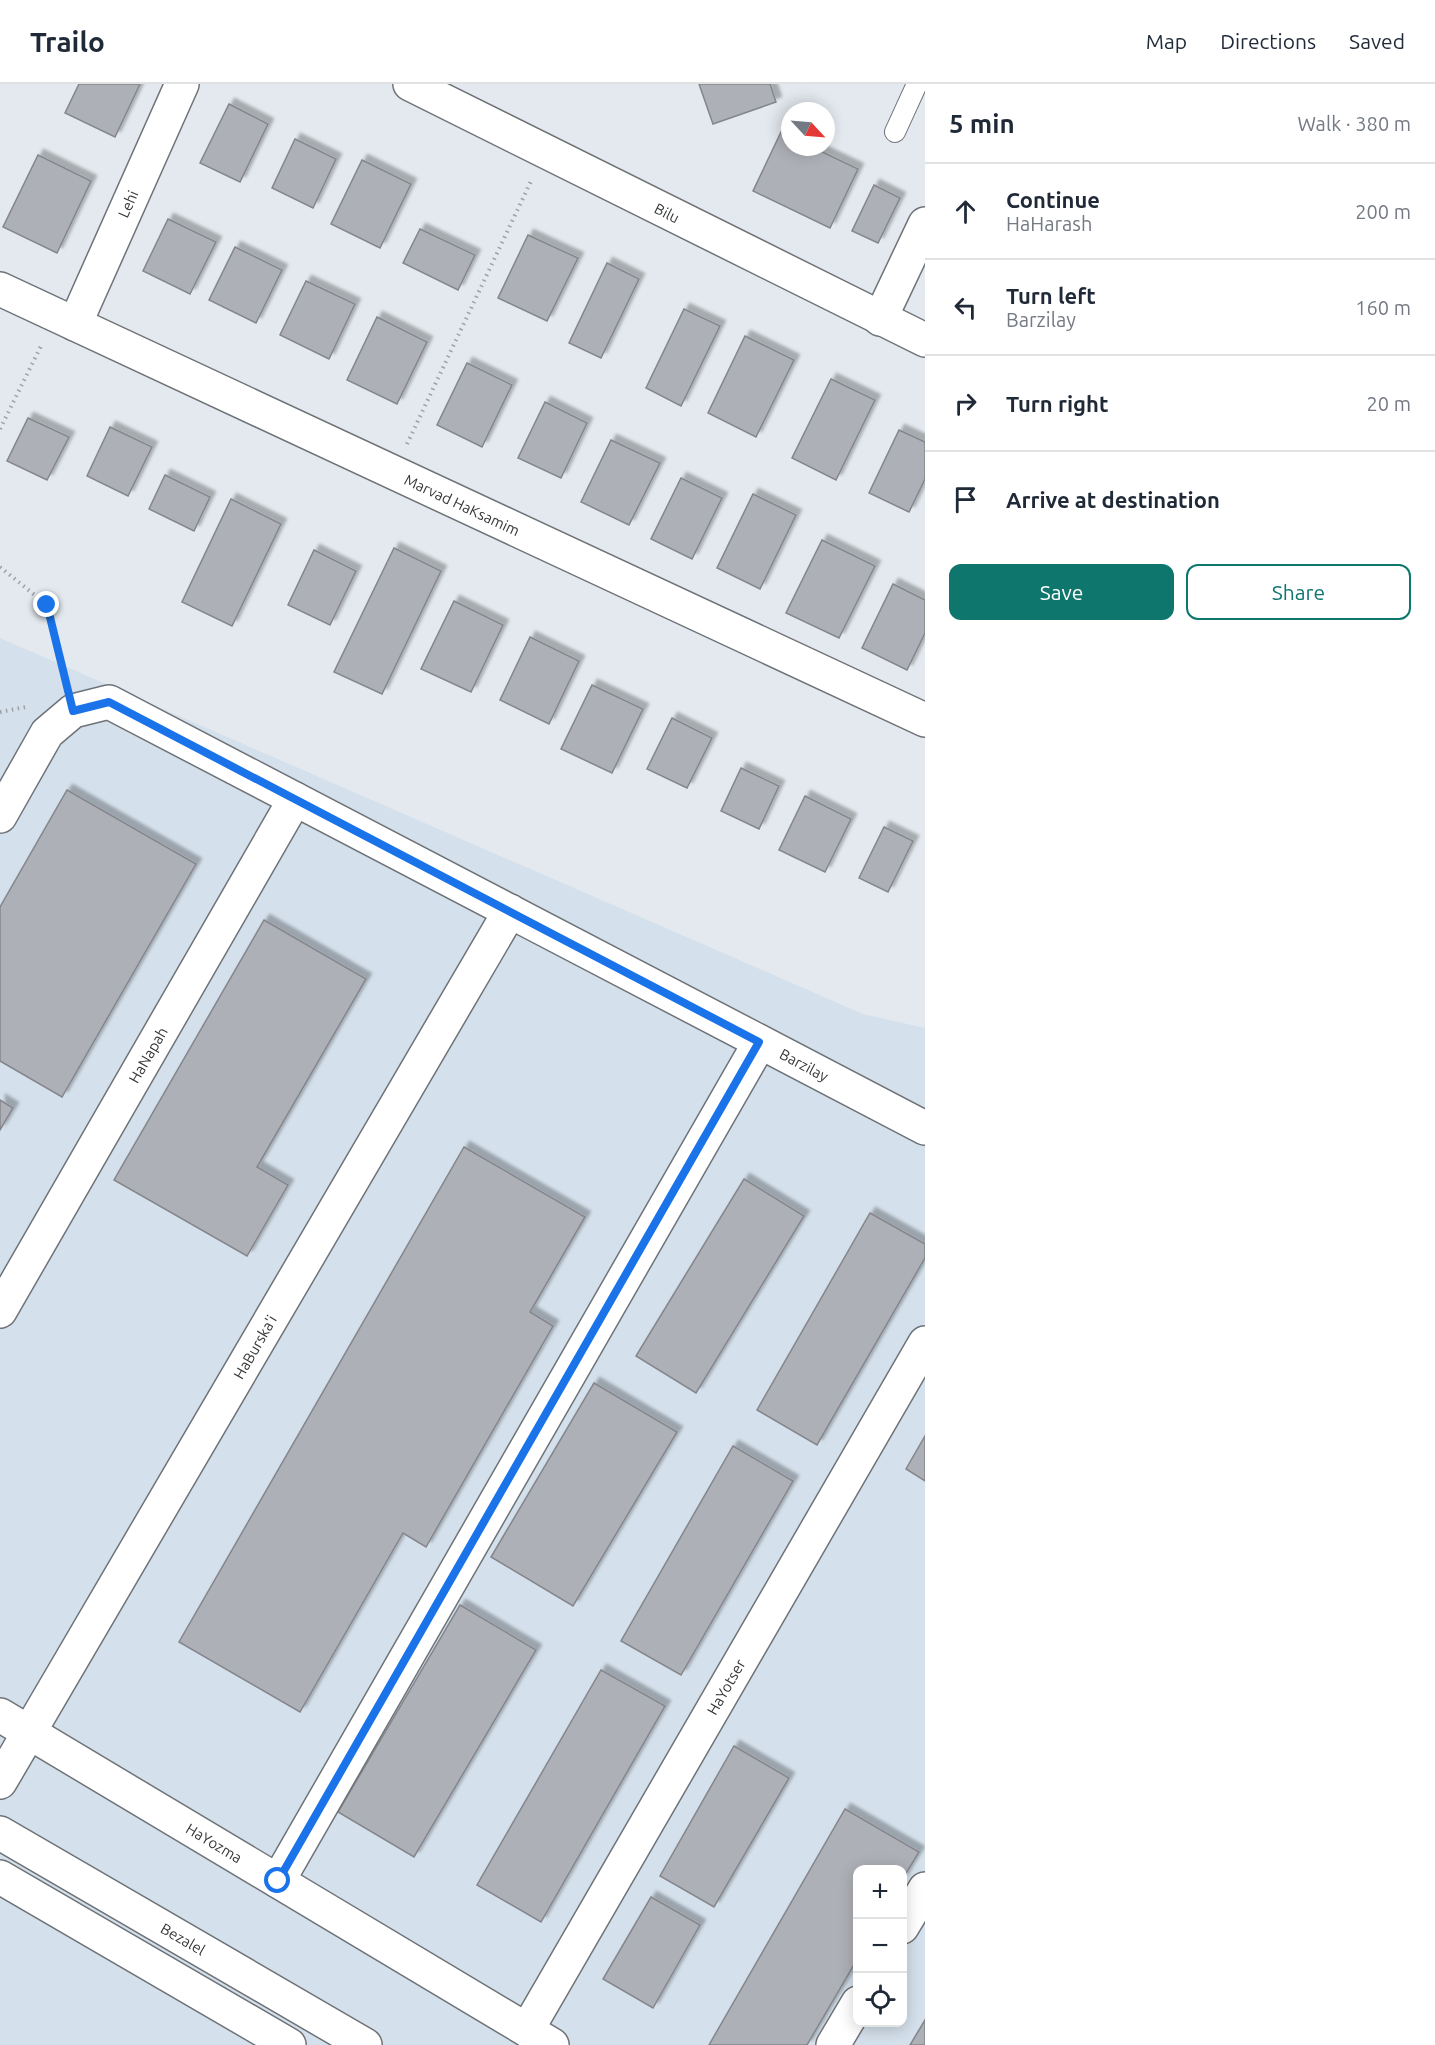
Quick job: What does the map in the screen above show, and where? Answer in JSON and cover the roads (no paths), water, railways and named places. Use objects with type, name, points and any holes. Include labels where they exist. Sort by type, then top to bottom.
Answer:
[{"type":"street","name":"Lehi","points":[[65,320],[182,84]]},
{"type":"street","name":"Bilu","points":[[410,84],[925,340]]},
{"type":"street","points":[[880,319],[925,224]]},
{"type":"street","name":"Marvad HaKsamim","points":[[0,290],[925,720]]},
{"type":"street","name":"Barzilay","points":[[0,816],[47,733],[73,711],[109,702],[925,1128]]},
{"type":"street","name":"HaNapah","points":[[0,1311],[295,799]]},
{"type":"street","name":"HaBurska'i","points":[[0,1782],[510,911]]},
{"type":"street","points":[[278,1881],[759,1042]]},
{"type":"street","name":"HaYotser","points":[[540,2038],[925,1343]]},
{"type":"street","name":"HaYozma","points":[[0,1715],[540,2038]]},
{"type":"street","name":"Bezalel","points":[[0,1833],[365,2045]]},
{"type":"street","points":[[0,1877],[289,2045]]},
{"type":"street","points":[[907,1920],[925,1889]]},
{"type":"street","points":[[833,2045],[853,2011]]},
{"type":"lane","points":[[895,132],[917,84]]}]
